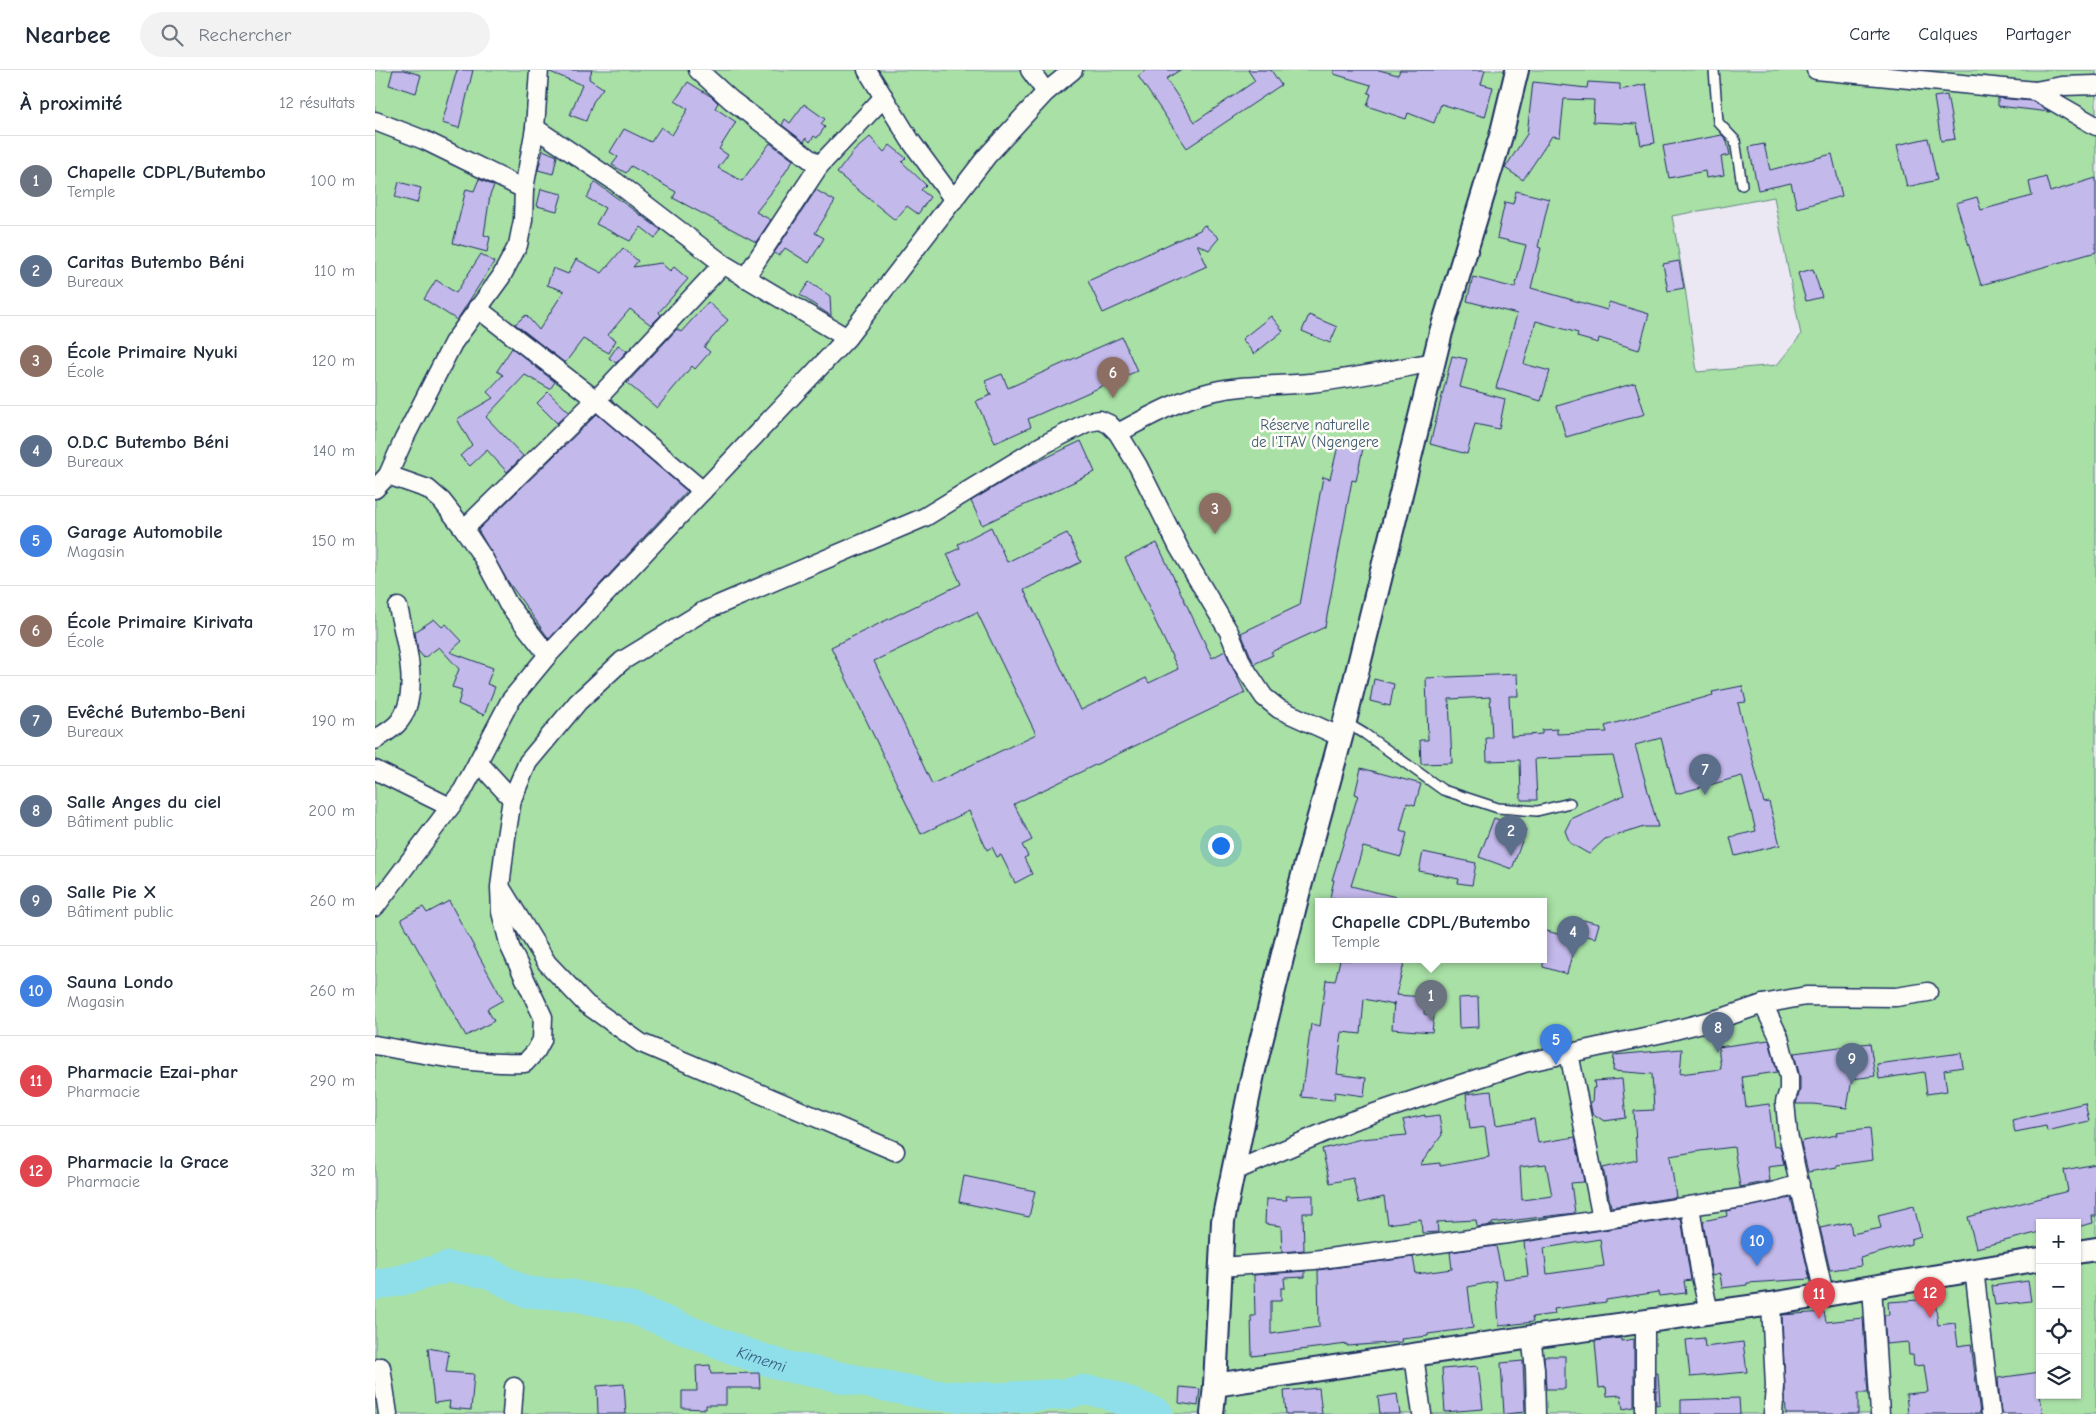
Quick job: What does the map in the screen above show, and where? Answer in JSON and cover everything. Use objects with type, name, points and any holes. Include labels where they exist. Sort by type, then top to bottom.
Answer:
[{"type":"street","points":[[375,489],[388,475],[403,439],[453,343],[501,277],[518,245],[523,220],[524,190],[535,128],[539,70]]},
{"type":"street","points":[[698,70],[731,100],[819,166]]},
{"type":"street","points":[[867,70],[910,140],[954,200]]},
{"type":"street","points":[[1030,70],[1046,92]]},
{"type":"street","points":[[375,907],[463,790],[510,701],[548,655],[847,338],[987,156],[1046,92],[1073,70]]},
{"type":"street","points":[[1212,1414],[1223,1221],[1253,1074],[1343,729],[1433,362],[1501,136],[1517,70]]},
{"type":"street","points":[[1815,70],[2035,91],[2062,86],[2096,85]]},
{"type":"street","points":[[2035,91],[2096,126]]},
{"type":"street","points":[[745,278],[819,166],[884,96]]},
{"type":"street","points":[[375,121],[425,140],[524,190]]},
{"type":"street","points":[[535,128],[616,182],[723,264],[847,338]]},
{"type":"street","points":[[465,529],[596,400],[723,264]]},
{"type":"street","points":[[477,308],[596,400],[703,491]]},
{"type":"street","points":[[1118,433],[1177,402],[1212,392],[1242,387],[1286,386],[1351,379],[1433,362]]},
{"type":"street","points":[[375,1045],[473,1062],[502,1064],[525,1063],[536,1052],[542,1040],[543,1016],[510,947],[501,912],[500,886],[512,799],[528,762],[579,702],[622,661],[704,611],[925,517],[1043,445],[1088,422],[1100,420],[1109,424],[1118,433],[1138,466],[1179,548],[1229,632],[1243,664],[1264,697],[1279,709],[1343,729]]},
{"type":"street","points":[[388,475],[428,490],[442,501],[465,529],[484,559],[508,604],[548,655]]},
{"type":"street","points":[[375,740],[397,724],[406,711],[409,697],[411,666],[398,607]]},
{"type":"street","points":[[478,762],[512,799]]},
{"type":"street","points":[[375,770],[450,807]]},
{"type":"street","points":[[500,886],[547,963],[586,1004],[641,1043],[895,1151]]},
{"type":"street","points":[[1232,1172],[1290,1146],[1397,1105],[1523,1063],[1663,1033],[1725,1017],[1763,1004],[1806,996],[1880,998],[1928,992]]},
{"type":"street","points":[[1763,1004],[1779,1037],[1789,1077],[1789,1090],[1785,1102],[1788,1134],[1824,1294]]},
{"type":"street","points":[[1569,1053],[1602,1219]]},
{"type":"street","points":[[1221,1267],[1314,1260],[1602,1219],[1767,1193],[1800,1184]]},
{"type":"street","points":[[1690,1206],[1701,1276],[1709,1312]]},
{"type":"street","points":[[1215,1385],[1645,1320],[1771,1304],[2036,1260]]},
{"type":"street","points":[[1974,1269],[1991,1414]]},
{"type":"street","points":[[1872,1286],[1881,1414]]},
{"type":"street","points":[[1771,1304],[1775,1386],[1773,1414]]},
{"type":"street","points":[[1645,1320],[1645,1414]]},
{"type":"street","points":[[1531,1337],[1535,1369],[1536,1414]]},
{"type":"street","points":[[1414,1355],[1422,1414]]},
{"type":"street","points":[[381,1367],[388,1414]]},
{"type":"street","points":[[512,1414],[514,1387]]},
{"type":"lane","points":[[1714,70],[1718,122],[1735,140],[1742,184]]},
{"type":"lane","points":[[1343,729],[1365,734],[1443,790],[1498,808],[1537,811],[1570,803]]},
{"type":"green space","name":"Réserve naturelle de l'ITAV (Ngengere","points":[[375,70],[2096,70],[2096,1414],[375,1414]],"holes":[[[1774,197],[1801,335],[1777,365],[1697,372],[1672,216]]]},
{"type":"building","points":[[393,70],[404,70],[421,75],[416,93],[389,85]]},
{"type":"building","points":[[457,70],[473,70],[459,128],[442,123]]},
{"type":"building","points":[[550,70],[592,70],[589,79],[603,88],[593,102],[586,121],[570,115],[582,85],[550,72]]},
{"type":"building","points":[[1146,70],[1180,70],[1166,79],[1195,122],[1255,81],[1248,70],[1271,70],[1281,85],[1187,148],[1138,76]]},
{"type":"building","points":[[1334,70],[1379,70],[1398,75],[1400,70],[1485,70],[1481,84],[1493,87],[1485,117],[1441,104],[1434,123],[1408,113],[1406,119],[1367,106],[1371,94],[1368,93],[1371,85],[1334,74]]},
{"type":"building","points":[[688,82],[712,97],[718,103],[715,108],[736,122],[719,149],[728,155],[718,168],[742,181],[770,143],[793,160],[778,184],[756,212],[771,220],[756,242],[673,198],[676,192],[631,166],[626,173],[612,165],[618,157],[610,152],[624,129],[651,142],[661,127],[672,135],[688,109],[675,101]]},
{"type":"building","points":[[1533,82],[1587,88],[1588,82],[1620,84],[1620,90],[1646,84],[1655,143],[1641,145],[1637,124],[1593,122],[1594,100],[1564,99],[1560,137],[1552,136],[1523,180],[1505,168],[1527,134]]},
{"type":"building","points":[[1947,95],[1955,139],[1941,141],[1934,97]]},
{"type":"building","points":[[1998,98],[2032,101],[2050,112],[1998,106]]},
{"type":"building","points":[[804,104],[825,119],[821,124],[825,127],[817,138],[814,136],[810,142],[806,138],[804,142],[782,125],[785,119],[790,123]]},
{"type":"building","points":[[1722,135],[1727,141],[1730,155],[1721,157],[1724,175],[1706,178],[1705,171],[1669,178],[1663,146]]},
{"type":"building","points":[[870,137],[884,152],[890,145],[906,158],[902,162],[926,185],[921,190],[930,197],[918,214],[907,206],[895,220],[837,173],[853,152]]},
{"type":"building","points":[[1928,138],[1937,180],[1907,187],[1897,145]]},
{"type":"building","points":[[1764,144],[1770,170],[1832,154],[1842,196],[1797,208],[1791,183],[1758,190],[1749,147]]},
{"type":"building","points":[[543,150],[557,156],[553,174],[538,170]]},
{"type":"building","points":[[2046,177],[2050,192],[2096,178],[2096,252],[1981,285],[1956,203],[1977,197],[1981,210],[2032,196],[2029,182]]},
{"type":"building","points":[[479,179],[494,186],[490,195],[484,235],[490,237],[487,252],[453,243],[466,189],[474,191]]},
{"type":"building","points":[[399,182],[421,188],[417,203],[395,197]]},
{"type":"building","points":[[595,182],[661,230],[655,238],[641,227],[630,241],[596,224],[605,208],[587,198]]},
{"type":"building","points":[[541,189],[562,194],[557,211],[537,206]]},
{"type":"building","points":[[816,190],[835,201],[815,233],[824,238],[809,263],[785,248],[779,256],[774,253]]},
{"type":"building","points":[[1516,191],[1549,199],[1538,247],[1541,248],[1531,288],[1607,310],[1609,302],[1649,314],[1639,350],[1599,338],[1598,343],[1577,337],[1578,333],[1536,321],[1524,364],[1550,371],[1541,401],[1496,388],[1517,314],[1467,301],[1473,277],[1515,288],[1526,245],[1497,238],[1505,202],[1513,204]]},
{"type":"building","points":[[1204,225],[1219,238],[1209,250],[1197,244],[1207,266],[1103,313],[1088,281],[1200,230]]},
{"type":"building","points":[[623,248],[638,261],[633,267],[661,263],[670,271],[674,267],[688,279],[659,312],[661,315],[651,325],[630,309],[608,335],[616,340],[609,353],[583,339],[565,363],[515,324],[526,315],[539,330],[564,291],[547,285],[553,268],[568,274],[576,259],[602,273]]},
{"type":"building","points":[[481,254],[494,262],[457,320],[424,299],[436,280],[456,293]]},
{"type":"building","points":[[1679,261],[1684,288],[1668,291],[1663,264]]},
{"type":"building","points":[[1813,269],[1822,297],[1806,301],[1798,273]]},
{"type":"building","points":[[809,282],[830,296],[831,316],[800,295]]},
{"type":"building","points":[[708,302],[728,320],[704,347],[710,352],[695,369],[692,366],[657,408],[627,383],[677,329],[681,332]]},
{"type":"building","points":[[1309,315],[1337,327],[1330,343],[1302,331]]},
{"type":"building","points":[[1271,316],[1283,331],[1254,354],[1242,339]]},
{"type":"building","points":[[1122,337],[1137,371],[1028,419],[1031,427],[995,443],[976,401],[991,395],[985,381],[1002,374],[1008,388]]},
{"type":"building","points":[[618,345],[627,351],[616,363],[609,358]]},
{"type":"building","points":[[512,348],[555,382],[550,389],[525,375],[486,417],[523,456],[507,472],[487,450],[470,466],[460,456],[472,445],[457,419],[493,398],[487,392],[503,375],[497,371]]},
{"type":"building","points":[[1452,356],[1467,359],[1460,387],[1505,399],[1499,429],[1475,424],[1467,454],[1430,444]]},
{"type":"building","points":[[1635,383],[1645,414],[1566,437],[1557,406]]},
{"type":"building","points":[[548,392],[569,412],[557,423],[537,403]]},
{"type":"building","points":[[597,414],[687,491],[549,639],[507,580],[478,530]]},
{"type":"building","points":[[1081,441],[1095,472],[982,525],[971,501],[1033,464]]},
{"type":"building","points":[[1339,442],[1363,448],[1356,481],[1352,480],[1325,627],[1271,652],[1273,655],[1254,664],[1241,633],[1300,605],[1323,477],[1330,479]]},
{"type":"building","points":[[991,527],[1007,562],[1067,533],[1081,562],[1024,590],[1081,710],[1146,678],[1149,683],[1178,669],[1125,558],[1157,543],[1212,658],[1225,651],[1245,693],[1014,804],[1032,840],[1022,845],[1028,856],[1024,858],[1032,874],[1015,883],[1001,855],[997,857],[992,847],[987,850],[969,811],[921,834],[831,647],[961,584],[947,554],[960,548],[958,544]],"holes":[[[977,612],[1036,734],[932,784],[874,661]]]},
{"type":"building","points":[[434,619],[442,627],[446,624],[462,641],[450,652],[493,668],[487,684],[495,687],[484,715],[458,704],[462,690],[452,687],[459,669],[439,647],[424,658],[418,651],[415,632]]},
{"type":"building","points":[[1517,674],[1518,696],[1509,696],[1511,736],[1542,734],[1542,730],[1557,729],[1557,734],[1607,732],[1605,726],[1713,695],[1712,692],[1742,686],[1746,702],[1738,703],[1764,803],[1769,802],[1780,845],[1735,856],[1730,837],[1756,831],[1742,776],[1676,794],[1661,738],[1635,745],[1658,827],[1644,827],[1605,839],[1589,854],[1570,843],[1565,831],[1571,819],[1624,795],[1613,756],[1535,759],[1537,800],[1521,800],[1520,760],[1487,761],[1486,738],[1492,738],[1490,697],[1449,699],[1452,763],[1421,764],[1420,740],[1428,740],[1426,678]]},
{"type":"building","points":[[1374,679],[1394,684],[1390,706],[1370,701]]},
{"type":"building","points":[[1361,768],[1421,784],[1415,805],[1407,803],[1400,831],[1407,833],[1401,857],[1363,847],[1351,886],[1396,898],[1330,897],[1334,880],[1332,880],[1358,795],[1355,794]]},
{"type":"building","points":[[1494,818],[1526,830],[1512,869],[1479,857]]},
{"type":"building","points":[[1423,852],[1476,863],[1472,885],[1458,883],[1459,879],[1419,871]]},
{"type":"building","points":[[449,901],[503,1000],[487,1009],[494,1021],[466,1036],[401,919],[423,907],[427,913]]},
{"type":"building","points":[[1583,920],[1599,924],[1595,938],[1579,934]]},
{"type":"building","points":[[1547,931],[1576,939],[1567,974],[1543,967],[1543,963],[1547,963]]},
{"type":"building","points":[[1339,963],[1404,963],[1396,995],[1425,997],[1424,1014],[1434,1015],[1432,1032],[1392,1029],[1394,1005],[1364,999],[1361,1034],[1342,1032],[1337,1074],[1366,1078],[1364,1096],[1335,1092],[1334,1100],[1301,1097],[1311,1024],[1320,1026],[1326,980],[1335,981]]},
{"type":"building","points":[[1478,997],[1479,1027],[1459,1028],[1458,998]]},
{"type":"building","points":[[1769,1040],[1777,1072],[1742,1077],[1746,1107],[1769,1104],[1774,1147],[1780,1146],[1784,1165],[1768,1167],[1770,1181],[1740,1187],[1734,1147],[1700,1151],[1670,1156],[1676,1197],[1611,1207],[1603,1168],[1637,1160],[1634,1111],[1654,1110],[1652,1074],[1613,1071],[1614,1055],[1682,1049],[1680,1074],[1721,1069],[1718,1047]]},
{"type":"building","points":[[1870,1043],[1875,1076],[1852,1079],[1847,1108],[1796,1104],[1800,1090],[1800,1077],[1794,1053]]},
{"type":"building","points":[[1961,1053],[1963,1067],[1944,1070],[1947,1091],[1927,1094],[1924,1072],[1879,1079],[1877,1064]]},
{"type":"building","points":[[1622,1079],[1626,1118],[1604,1121],[1592,1113],[1590,1102],[1592,1102],[1593,1088],[1595,1088],[1594,1081]]},
{"type":"building","points":[[1491,1091],[1496,1125],[1534,1119],[1538,1143],[1575,1137],[1584,1182],[1571,1183],[1575,1213],[1492,1223],[1492,1225],[1477,1227],[1476,1220],[1437,1222],[1438,1232],[1422,1233],[1421,1219],[1388,1224],[1384,1197],[1359,1203],[1353,1178],[1330,1183],[1322,1149],[1361,1139],[1407,1135],[1403,1120],[1425,1115],[1425,1117],[1439,1115],[1442,1135],[1420,1165],[1440,1163],[1440,1166],[1489,1157],[1485,1127],[1470,1129],[1466,1094]],"holes":[[[1546,1164],[1552,1196],[1522,1200],[1520,1167]]]},
{"type":"building","points":[[2085,1103],[2089,1121],[2047,1131],[2046,1126],[2015,1132],[2012,1120]]},
{"type":"building","points":[[1870,1128],[1873,1160],[1837,1165],[1837,1167],[1808,1172],[1801,1143],[1803,1141],[1837,1135],[1836,1132]]},
{"type":"building","points":[[2096,1164],[2096,1216],[2092,1216],[2093,1223],[2081,1226],[2081,1219],[2036,1219],[2036,1233],[1976,1248],[1968,1217],[2068,1191],[2064,1170]]},
{"type":"building","points":[[964,1176],[1035,1191],[1029,1217],[959,1202]]},
{"type":"building","points":[[1313,1195],[1313,1213],[1303,1213],[1304,1250],[1282,1252],[1281,1226],[1265,1224],[1266,1199],[1287,1200],[1286,1196]]},
{"type":"building","points":[[1791,1198],[1810,1279],[1747,1283],[1747,1285],[1722,1288],[1720,1274],[1712,1276],[1703,1221],[1727,1216],[1726,1211]]},
{"type":"building","points":[[1914,1206],[1921,1236],[1911,1239],[1911,1244],[1860,1258],[1861,1266],[1830,1270],[1820,1228],[1850,1222],[1852,1234],[1881,1228],[1878,1215]]},
{"type":"building","points":[[1681,1218],[1691,1280],[1684,1281],[1686,1293],[1659,1296],[1658,1292],[1554,1309],[1555,1314],[1532,1317],[1533,1322],[1499,1326],[1496,1281],[1468,1287],[1473,1328],[1401,1339],[1402,1342],[1347,1346],[1347,1344],[1252,1356],[1251,1316],[1255,1316],[1254,1275],[1305,1271],[1305,1277],[1284,1278],[1285,1288],[1281,1288],[1281,1301],[1271,1301],[1271,1334],[1319,1327],[1318,1270],[1413,1257],[1416,1274],[1452,1269],[1450,1252],[1496,1246],[1503,1279],[1528,1276],[1524,1242]],"holes":[[[1600,1239],[1604,1266],[1547,1274],[1544,1248]]]},
{"type":"building","points":[[2028,1281],[2031,1301],[1995,1305],[1992,1286]]},
{"type":"building","points":[[1935,1299],[1938,1325],[1955,1323],[1958,1346],[1971,1344],[1980,1414],[1908,1414],[1906,1394],[1928,1392],[1924,1365],[1914,1366],[1913,1355],[1909,1355],[1908,1342],[1886,1344],[1884,1315],[1889,1315],[1888,1302]]},
{"type":"building","points":[[1824,1312],[1826,1322],[1863,1318],[1868,1393],[1858,1393],[1858,1414],[1786,1414],[1782,1315]]},
{"type":"building","points":[[1621,1338],[1621,1341],[1634,1339],[1634,1407],[1623,1409],[1621,1395],[1607,1396],[1606,1387],[1599,1388],[1595,1341]]},
{"type":"building","points":[[1704,1338],[1705,1347],[1743,1342],[1747,1372],[1690,1377],[1686,1340]]},
{"type":"building","points":[[428,1348],[449,1352],[446,1372],[474,1374],[471,1410],[449,1408],[450,1401],[434,1403]]},
{"type":"building","points":[[1544,1356],[1565,1356],[1565,1389],[1546,1389]]},
{"type":"building","points":[[1523,1361],[1525,1412],[1504,1414],[1501,1363]]},
{"type":"building","points":[[710,1365],[711,1374],[759,1373],[760,1388],[726,1388],[726,1405],[706,1405],[706,1409],[682,1408],[682,1391],[697,1391],[696,1366]]},
{"type":"building","points":[[1478,1366],[1483,1409],[1445,1412],[1442,1369]]},
{"type":"building","points":[[1656,1373],[1658,1373],[1660,1404],[1656,1405]]},
{"type":"building","points":[[2036,1373],[2036,1399],[2041,1399],[2043,1414],[2001,1414],[1998,1378]]},
{"type":"building","points":[[624,1384],[626,1414],[598,1414],[597,1386]]},
{"type":"building","points":[[1180,1387],[1200,1389],[1198,1406],[1179,1403]]},
{"type":"building","points":[[1319,1388],[1322,1414],[1286,1414],[1284,1391]]},
{"type":"building","points":[[1397,1394],[1400,1414],[1380,1414],[1378,1397]]},
{"type":"building","points":[[1739,1398],[1740,1414],[1681,1414],[1681,1400]]},
{"type":"waterway","name":"Kimemi","points":[[375,1285],[402,1280],[448,1267],[489,1273],[526,1292],[571,1295],[629,1307],[739,1351],[784,1366],[931,1395],[994,1398],[1066,1394],[1083,1390],[1105,1393],[1158,1414]]},
{"type":"place","name":"École Primaire Kirivata","points":[[1113,398]]},
{"type":"place","name":"École Primaire Nyuki","points":[[1215,534]]},
{"type":"place","name":"Evêché Butembo-Beni","points":[[1705,795]]},
{"type":"place","name":"Caritas Butembo Béni","points":[[1511,856]]},
{"type":"place","name":"O.D.C Butembo Béni","points":[[1573,957]]},
{"type":"place","name":"Chapelle CDPL/Butembo","points":[[1431,1021]]},
{"type":"place","name":"Salle Anges du ciel","points":[[1718,1053]]},
{"type":"place","name":"Garage Automobile","points":[[1556,1065]]},
{"type":"place","name":"Salle Pie X","points":[[1852,1084]]},
{"type":"place","name":"Sauna Londo","points":[[1757,1266]]},
{"type":"place","name":"Pharmacie la Grace","points":[[1930,1318]]},
{"type":"place","name":"Pharmacie Ezai-phar","points":[[1819,1319]]}]
